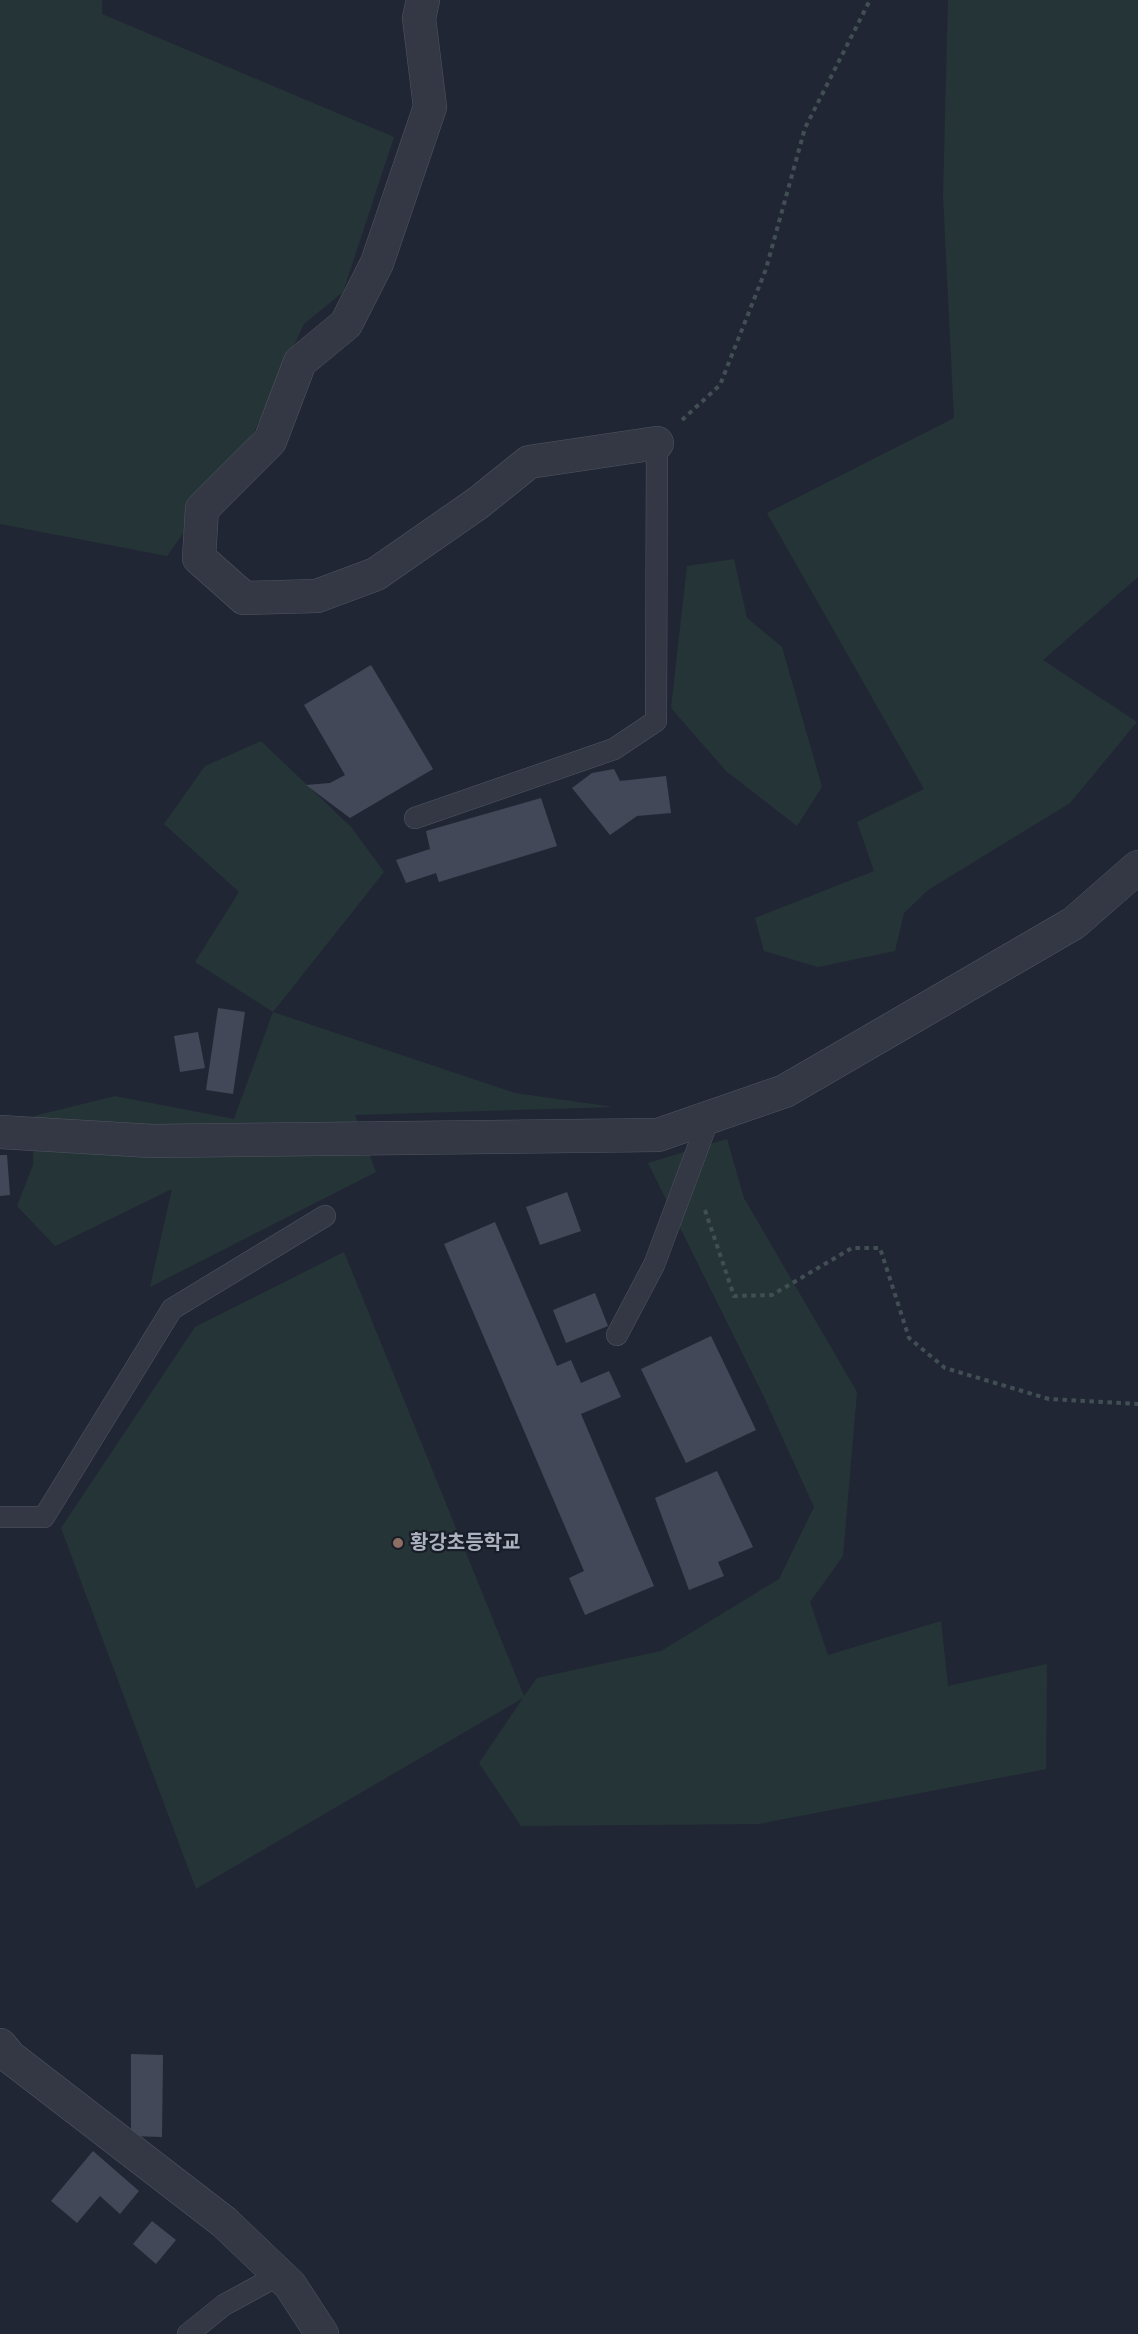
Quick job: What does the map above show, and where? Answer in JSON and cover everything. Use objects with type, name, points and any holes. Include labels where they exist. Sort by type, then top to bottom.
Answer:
[{"type":"street","points":[[423,0],[419,18],[430,107],[377,263],[346,324],[300,362],[270,441],[202,509],[199,558],[244,598],[317,596],[376,574],[478,503],[529,462],[657,443]]},
{"type":"street","points":[[0,1132],[152,1141],[658,1135],[785,1091],[1074,923],[1138,867]]},
{"type":"street","points":[[0,2045],[10,2057],[224,2222],[290,2285],[322,2334]]},
{"type":"lane","points":[[415,818],[614,749],[656,722],[657,443]]},
{"type":"lane","points":[[617,1335],[654,1265],[709,1118]]},
{"type":"lane","points":[[0,1517],[44,1517],[172,1310],[325,1216]]},
{"type":"lane","points":[[188,2334],[224,2305],[279,2275]]},
{"type":"path","points":[[657,443],[720,386],[766,269],[805,128],[870,0]]},
{"type":"path","points":[[690,1167],[734,1296],[772,1295],[852,1248],[880,1248],[909,1338],[945,1368],[1049,1400],[1138,1404]]},
{"type":"shaded area","points":[[0,0],[102,0],[102,14],[394,137],[343,292],[304,324],[254,432],[167,556],[0,524]]},
{"type":"shaded area","points":[[948,0],[1138,0],[1138,577],[1043,660],[1137,722],[1070,803],[928,890],[904,913],[895,951],[818,967],[764,951],[755,918],[874,871],[857,822],[924,789],[767,513],[954,418],[943,196]]},
{"type":"shaded area","points":[[734,559],[747,618],[782,647],[822,787],[797,826],[726,771],[671,708],[687,566]]},
{"type":"shaded area","points":[[261,741],[352,828],[384,872],[273,1012],[195,962],[239,892],[164,824],[205,766]]},
{"type":"shaded area","points":[[273,1012],[515,1093],[613,1107],[355,1115],[376,1172],[150,1287],[172,1189],[55,1246],[17,1206],[33,1165],[34,1116],[115,1096],[234,1119]]},
{"type":"shaded area","points":[[727,1139],[744,1198],[857,1392],[843,1556],[810,1602],[828,1655],[941,1621],[948,1686],[1047,1664],[1046,1769],[758,1824],[521,1826],[479,1763],[523,1698],[196,1889],[61,1528],[195,1327],[344,1252],[524,1696],[537,1678],[661,1651],[779,1579],[814,1507],[764,1397],[648,1163]]},
{"type":"building","points":[[371,665],[433,769],[350,818],[306,785],[330,783],[345,775],[304,705]]},
{"type":"building","points":[[614,769],[620,781],[666,776],[671,813],[637,816],[610,835],[572,788],[592,773]]},
{"type":"building","points":[[541,798],[557,846],[439,882],[436,873],[406,883],[396,860],[430,849],[426,831]]},
{"type":"building","points":[[218,1008],[245,1012],[233,1094],[206,1090]]},
{"type":"building","points":[[198,1032],[205,1068],[180,1072],[174,1036]]},
{"type":"building","points":[[0,1155],[7,1155],[10,1195],[0,1196]]},
{"type":"building","points":[[567,1192],[581,1231],[540,1245],[526,1207]]},
{"type":"building","points":[[495,1222],[557,1366],[571,1360],[581,1383],[609,1371],[621,1397],[581,1414],[654,1586],[585,1615],[569,1578],[584,1571],[444,1244]]},
{"type":"building","points":[[595,1293],[608,1326],[566,1343],[553,1310]]},
{"type":"building","points":[[711,1336],[756,1430],[686,1463],[641,1369]]},
{"type":"building","points":[[717,1471],[753,1547],[718,1562],[724,1576],[689,1590],[655,1498]]},
{"type":"building","points":[[131,2054],[163,2055],[162,2137],[131,2136]]},
{"type":"building","points":[[93,2151],[139,2191],[120,2214],[100,2196],[77,2223],[51,2201]]},
{"type":"building","points":[[152,2221],[176,2240],[156,2264],[133,2244]]},
{"type":"place","name":"황강초등학교","points":[[398,1543]]}]
